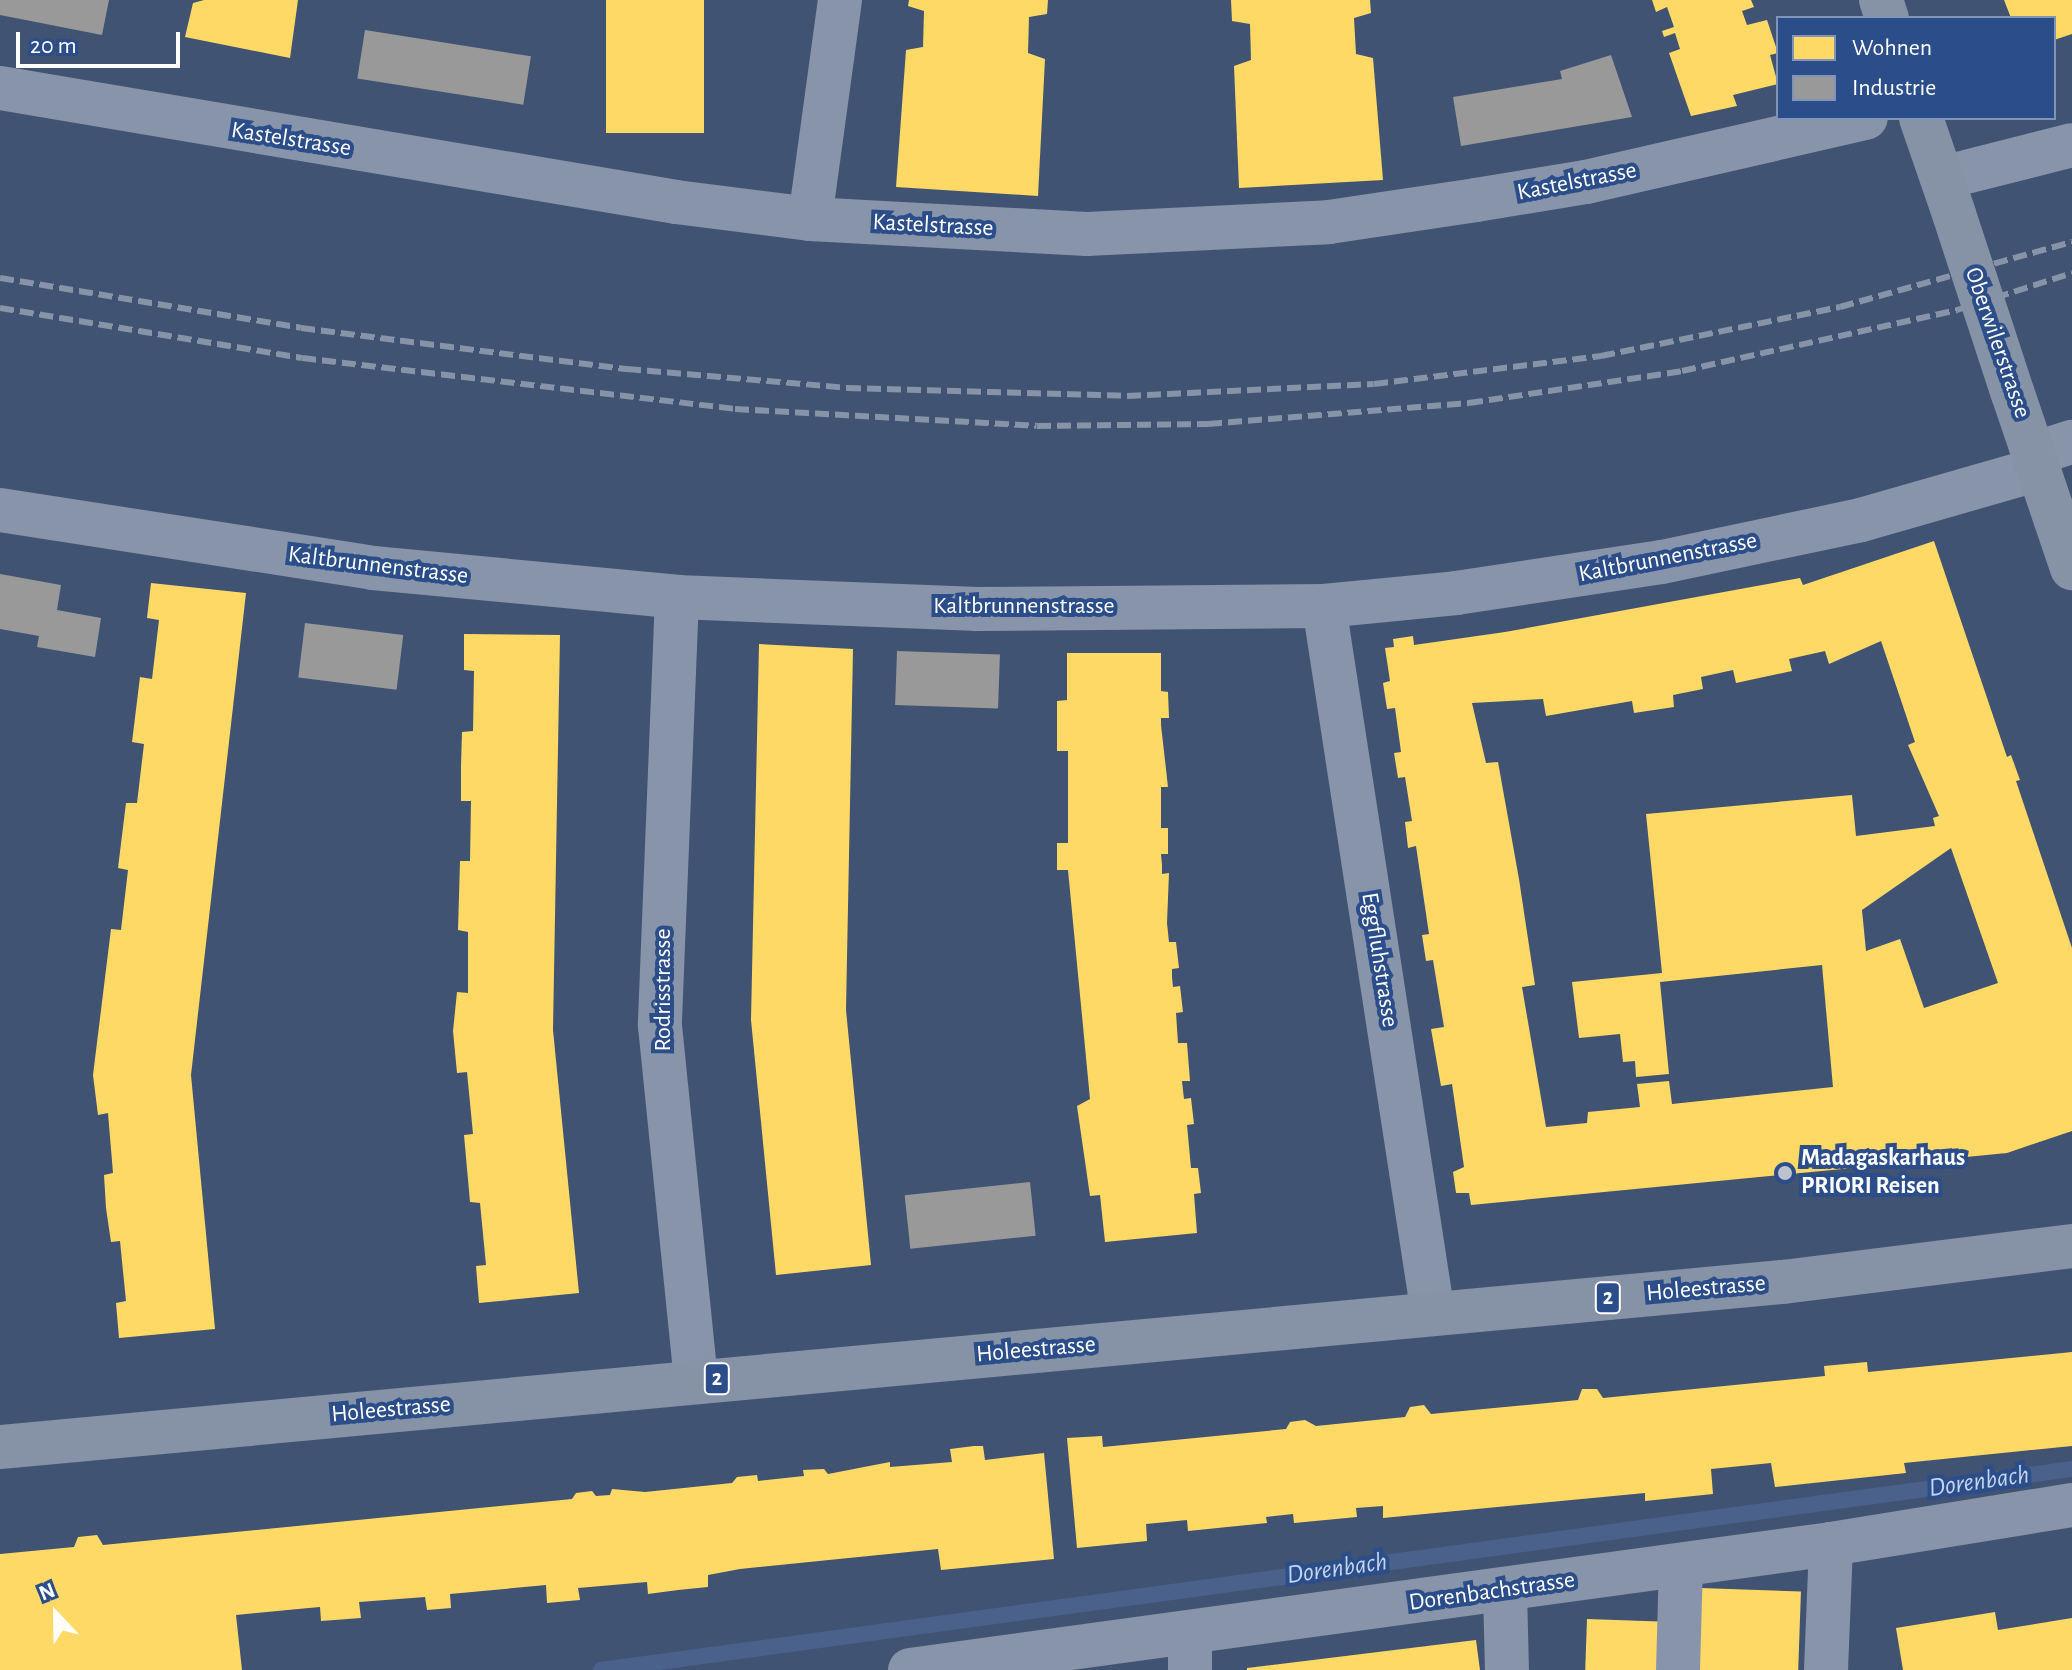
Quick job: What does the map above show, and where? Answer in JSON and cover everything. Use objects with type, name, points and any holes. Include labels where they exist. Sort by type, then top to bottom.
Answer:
[{"type":"main road","name":"Oberwilerstrasse","points":[[1922,120],[2013,394],[2048,455],[2072,568]]},
{"type":"main road","name":"Holeestrasse","points":[[0,1447],[1783,1282],[2072,1246]]},
{"type":"street","points":[[810,219],[840,0]]},
{"type":"street","name":"Kastelstrasse","points":[[0,88],[538,181],[810,219],[1087,234],[1329,222],[1586,182],[1857,120]]},
{"type":"street","points":[[1948,196],[2072,145]]},
{"type":"street","name":"Kaltbrunnenstrasse","points":[[0,510],[373,568],[677,597],[978,609],[1324,606],[1456,593],[1662,562],[1861,520],[2048,455]]},
{"type":"street","name":"Rodrisstrasse","points":[[677,597],[660,1026],[696,1381]]},
{"type":"street","name":"Eggfluhstrasse","points":[[1324,606],[1433,1314]]},
{"type":"street","name":"Dorenbachstrasse","points":[[917,1670],[1190,1652],[1505,1590],[1831,1544],[2072,1505]]},
{"type":"street","points":[[1826,1670],[1831,1544]]},
{"type":"street","points":[[1678,1670],[1681,1565]]},
{"type":"street","points":[[1505,1590],[1507,1670]]},
{"type":"building: Wohnen","points":[[204,0],[298,0],[290,58],[185,37],[193,3]]},
{"type":"building: Wohnen","points":[[606,0],[704,0],[704,133],[606,133]]},
{"type":"building: Wohnen","points":[[909,0],[1048,0],[1047,14],[1029,17],[1028,53],[1045,59],[1038,196],[896,187],[906,50],[923,47],[924,11],[908,6]]},
{"type":"building: Wohnen","points":[[1231,0],[1370,0],[1371,13],[1354,18],[1356,54],[1373,58],[1383,180],[1239,188],[1234,66],[1251,60],[1250,24],[1232,21]]},
{"type":"building: Wohnen","points":[[1652,0],[1751,0],[1754,7],[1742,11],[1747,25],[1767,20],[1776,47],[1776,54],[1770,55],[1776,84],[1733,95],[1737,106],[1691,116],[1669,53],[1680,49],[1675,33],[1664,37],[1662,31],[1674,27],[1667,7],[1656,12]]},
{"type":"building: Wohnen","points":[[2004,0],[2072,0],[2072,34],[2056,39],[2056,16],[2010,16]]},
{"type":"building: Wohnen","points":[[1934,541],[2007,757],[2011,755],[2020,780],[2016,781],[2072,948],[2072,1131],[2007,1153],[1471,1205],[1469,1193],[1456,1193],[1453,1172],[1464,1167],[1452,1084],[1441,1086],[1431,1029],[1444,1027],[1433,960],[1426,961],[1422,935],[1429,934],[1416,846],[1408,848],[1405,822],[1412,821],[1405,777],[1398,778],[1394,753],[1401,752],[1395,708],[1387,709],[1383,683],[1390,681],[1385,648],[1394,647],[1393,639],[1413,636],[1414,645],[1505,632],[1800,578],[1803,585]],"holes":[[[1881,641],[1915,742],[1908,745],[1939,816],[1933,818],[1935,826],[1856,836],[1852,795],[1646,814],[1662,973],[1572,982],[1579,1038],[1620,1034],[1623,1062],[1635,1061],[1636,1077],[1669,1074],[1660,982],[1822,965],[1833,1087],[1672,1104],[1669,1081],[1637,1084],[1640,1107],[1588,1112],[1587,1123],[1546,1127],[1522,987],[1535,985],[1519,879],[1498,762],[1486,763],[1472,703],[1543,699],[1546,716],[1632,701],[1634,713],[1674,707],[1673,695],[1703,689],[1701,677],[1733,670],[1736,683],[1792,671],[1789,659],[1825,651],[1829,664]],[[1951,848],[1998,983],[1924,1008],[1900,939],[1866,951],[1862,910]]]},
{"type":"building: Wohnen","points":[[151,583],[246,593],[191,1075],[215,1329],[119,1338],[116,1303],[126,1301],[120,1241],[111,1242],[106,1208],[104,1175],[113,1173],[108,1113],[98,1115],[93,1075],[111,929],[121,930],[128,870],[118,868],[126,803],[137,803],[144,744],[132,742],[140,677],[152,679],[159,620],[147,618]]},
{"type":"building: Wohnen","points":[[464,634],[560,635],[553,1030],[579,1293],[479,1303],[476,1266],[486,1265],[480,1203],[470,1202],[464,1135],[473,1134],[467,1072],[457,1073],[453,1031],[457,992],[468,993],[468,932],[458,930],[460,861],[470,861],[471,801],[461,801],[461,766],[462,732],[473,731],[474,671],[464,670]]},
{"type":"building: Wohnen","points":[[759,644],[853,649],[846,1010],[871,1265],[776,1275],[751,1020]]},
{"type":"building: Wohnen","points":[[1067,653],[1161,653],[1161,691],[1168,692],[1169,718],[1161,718],[1168,787],[1161,787],[1161,828],[1168,828],[1168,854],[1161,854],[1162,874],[1169,873],[1169,942],[1176,942],[1179,968],[1172,969],[1173,987],[1180,986],[1183,1012],[1176,1013],[1178,1043],[1187,1043],[1190,1081],[1182,1081],[1184,1099],[1191,1098],[1194,1124],[1187,1125],[1191,1168],[1198,1168],[1201,1193],[1194,1194],[1197,1233],[1105,1242],[1100,1195],[1090,1196],[1077,1106],[1090,1099],[1068,870],[1057,870],[1057,843],[1068,843],[1068,751],[1057,751],[1057,701],[1067,700]]},
{"type":"building: Wohnen","points":[[2072,1352],[2072,1446],[1904,1463],[1906,1473],[1775,1487],[1771,1463],[1711,1469],[1713,1494],[1645,1501],[1645,1493],[1383,1518],[1383,1506],[1356,1508],[1357,1517],[1294,1523],[1293,1514],[1266,1517],[1267,1523],[1188,1531],[1187,1520],[1146,1524],[1147,1541],[1077,1548],[1067,1438],[1102,1436],[1103,1447],[1286,1429],[1290,1422],[1305,1420],[1316,1426],[1405,1417],[1410,1407],[1424,1405],[1431,1414],[1578,1400],[1582,1389],[1597,1389],[1603,1398],[1825,1376],[1824,1366],[1867,1362],[1868,1372]]},
{"type":"building: Wohnen","points":[[983,1446],[985,1460],[1044,1453],[1054,1559],[941,1570],[938,1549],[740,1569],[708,1575],[708,1587],[648,1594],[647,1582],[578,1588],[580,1600],[547,1603],[546,1585],[450,1594],[451,1608],[427,1610],[425,1597],[359,1602],[361,1618],[321,1621],[320,1607],[236,1615],[242,1670],[0,1670],[0,1554],[74,1547],[78,1537],[97,1535],[103,1545],[572,1499],[576,1493],[592,1491],[596,1496],[610,1495],[612,1489],[645,1492],[732,1483],[737,1477],[757,1475],[758,1481],[804,1476],[803,1470],[824,1469],[828,1474],[890,1462],[890,1467],[952,1462],[950,1449]]},
{"type":"building: Wohnen","points":[[1700,1588],[1801,1592],[1798,1670],[1697,1670]]},
{"type":"building: Wohnen","points":[[1995,1612],[1998,1630],[2072,1618],[2072,1670],[1903,1670],[1896,1628]]},
{"type":"building: Wohnen","points":[[1587,1619],[1659,1622],[1657,1670],[1585,1670]]},
{"type":"building: Wohnen","points":[[1476,1640],[1480,1670],[1247,1670],[1247,1668]]},
{"type":"building: Industrie","points":[[0,0],[109,0],[102,35],[0,15]]},
{"type":"building: Industrie","points":[[365,30],[531,56],[523,105],[357,78]]},
{"type":"building: Industrie","points":[[1611,55],[1632,117],[1461,146],[1453,97],[1562,79],[1560,71]]},
{"type":"building: Industrie","points":[[0,574],[61,585],[57,610],[101,618],[95,657],[37,647],[39,636],[0,629]]},
{"type":"building: Industrie","points":[[305,623],[403,635],[397,690],[298,678]]},
{"type":"building: Industrie","points":[[897,651],[1000,655],[998,709],[895,705]]},
{"type":"building: Industrie","points":[[1030,1182],[1036,1236],[910,1249],[905,1195]]},
{"type":"waterway","name":"Dorenbach","points":[[601,1670],[2072,1469]]},
{"type":"railway","points":[[0,278],[301,328],[627,369],[847,388],[1127,396],[1374,384],[1601,356],[1840,307],[2072,242]]},
{"type":"railway","points":[[0,308],[302,358],[735,409],[1037,426],[1208,424],[1469,403],[1682,371],[1957,310],[2072,273]]},
{"type":"place","name":"Madagaskarhaus PRIORI Reisen","points":[[1785,1173]]}]
